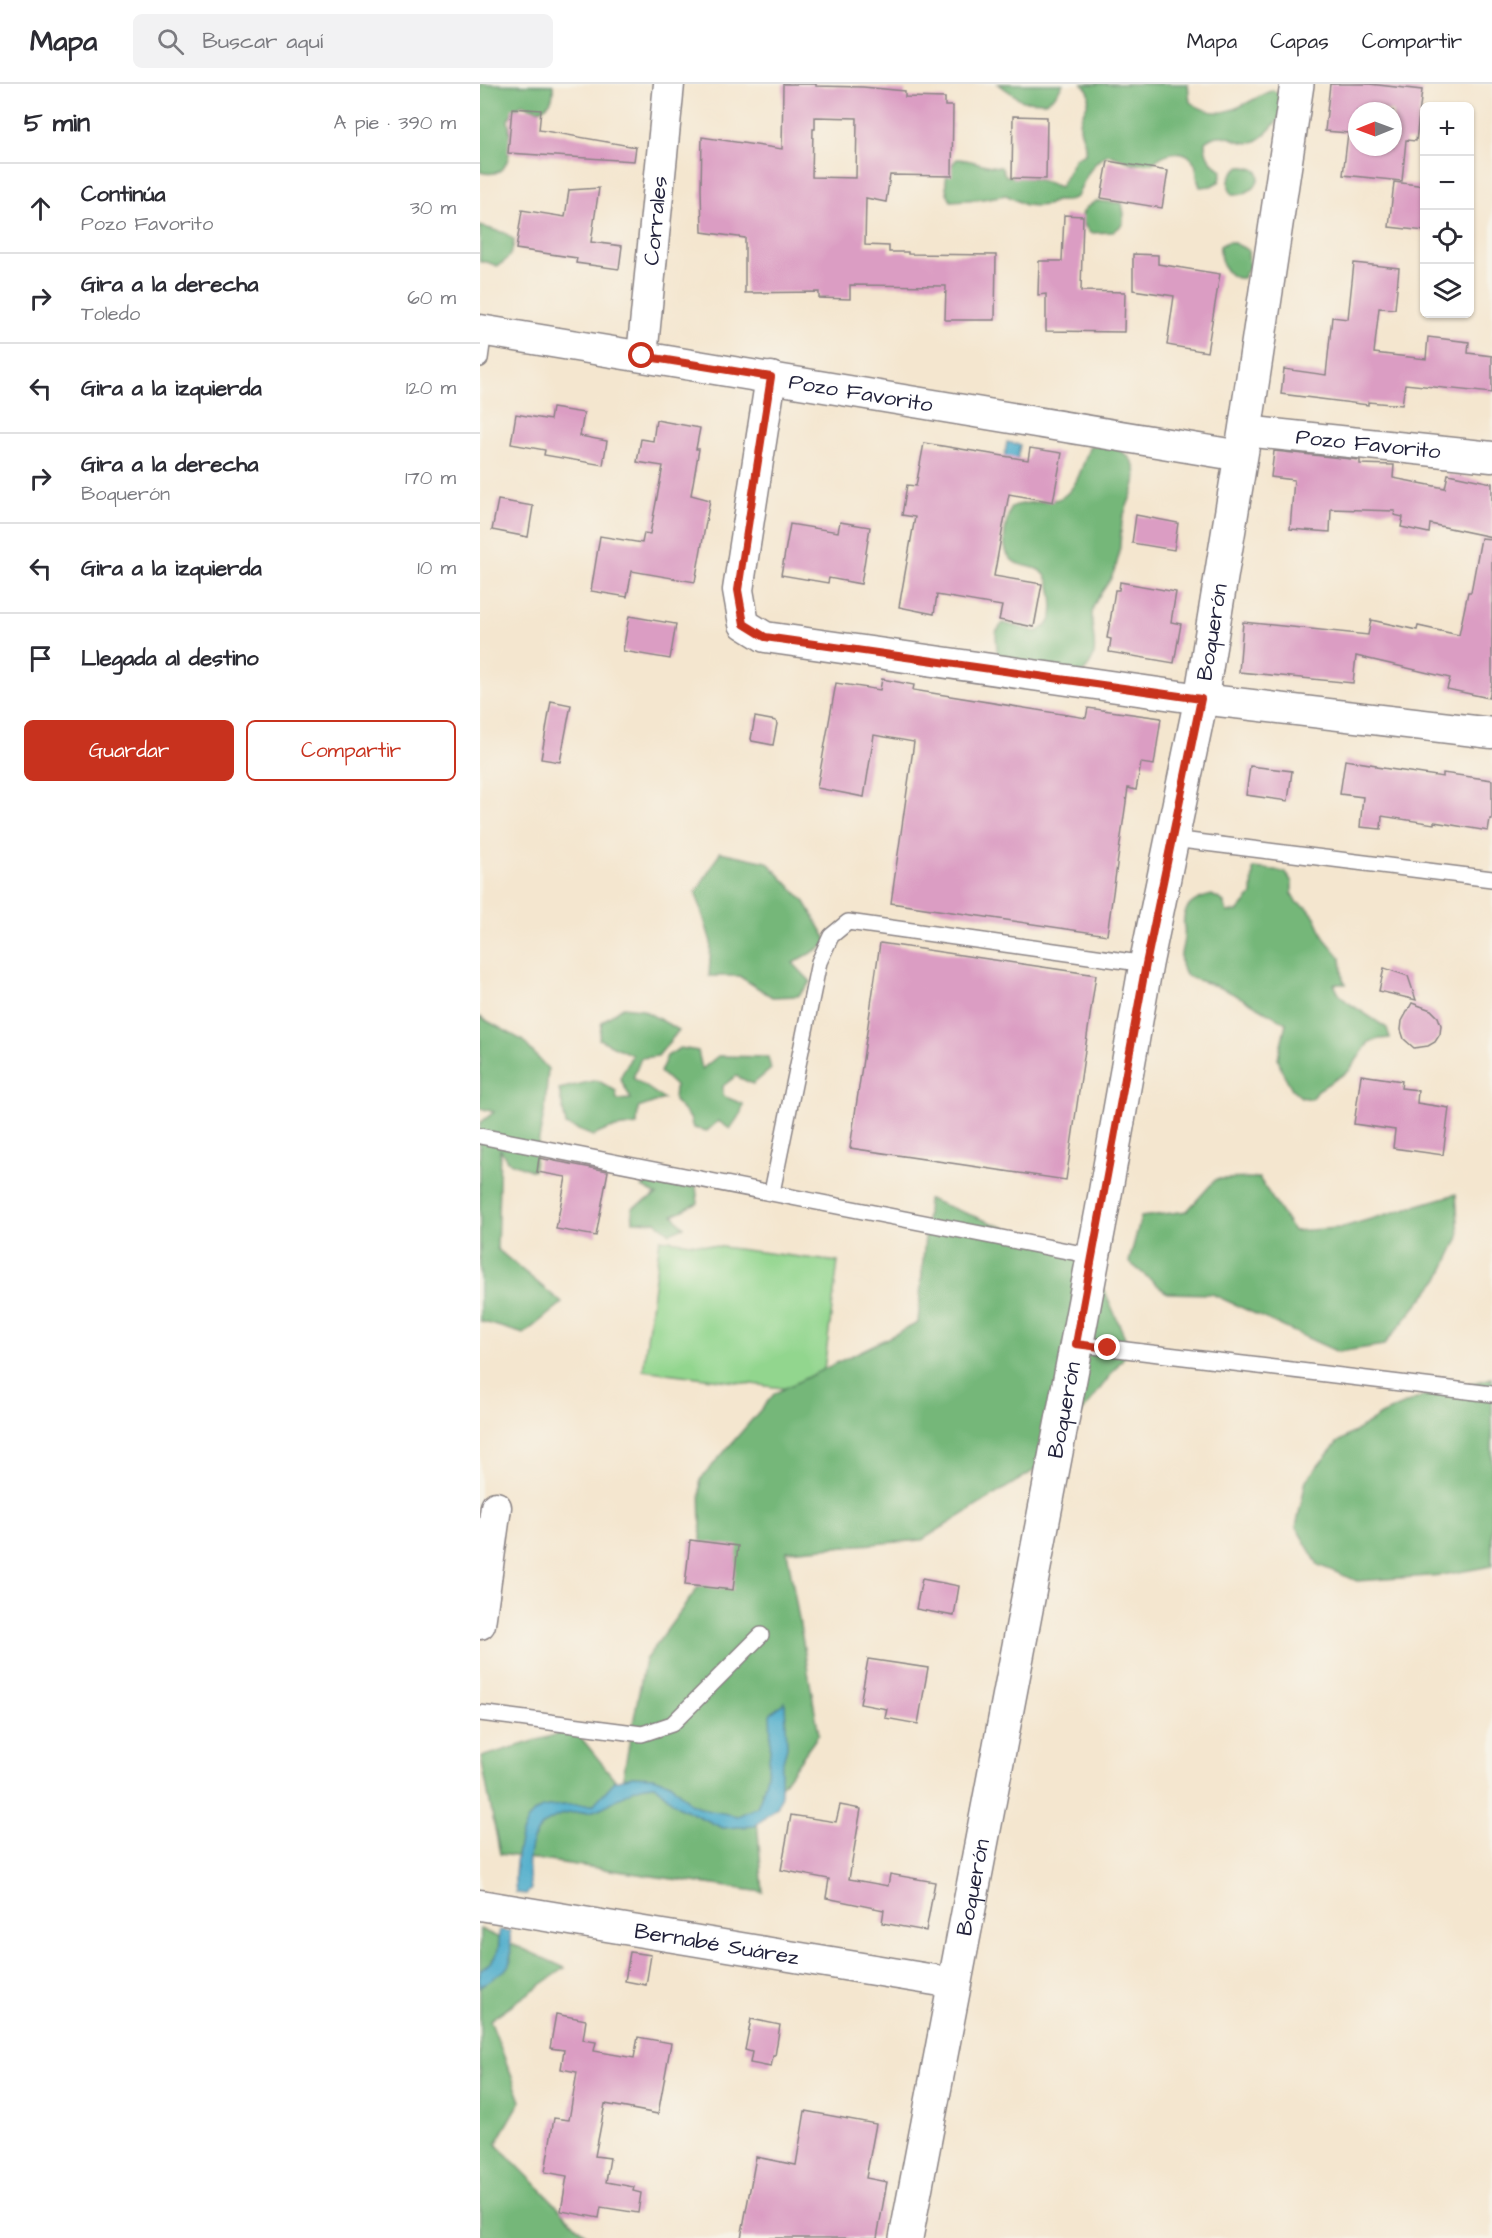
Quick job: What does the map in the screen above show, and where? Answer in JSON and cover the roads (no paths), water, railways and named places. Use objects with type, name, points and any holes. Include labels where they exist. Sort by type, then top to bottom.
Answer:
[{"type":"street","name":"Corrales","points":[[642,356],[669,84]]},
{"type":"street","name":"Boquerón","points":[[906,2238],[1093,1256],[1146,964],[1201,699],[1243,444],[1297,84]]},
{"type":"street","name":"Pozo Favorito","points":[[481,340],[642,356],[771,377],[1243,444],[1492,456]]},
{"type":"street","points":[[771,377],[738,590],[744,624],[765,637],[1201,699],[1492,733]]},
{"type":"street","points":[[480,1624],[496,1507]]},
{"type":"street","name":"Bernabé Suárez","points":[[480,1905],[953,1983]]},
{"type":"lane","points":[[1173,839],[1492,879]]},
{"type":"lane","points":[[772,1192],[819,962],[831,936],[848,922],[1146,964]]},
{"type":"lane","points":[[480,1136],[1093,1256]]},
{"type":"lane","points":[[1076,1344],[1492,1394]]},
{"type":"lane","points":[[480,1713],[642,1734],[672,1724],[761,1635]]},
{"type":"water","points":[[1007,442],[1020,445],[1012,486],[1002,471]]},
{"type":"water","points":[[785,1702],[787,1747],[781,1768],[781,1794],[778,1806],[755,1826],[723,1828],[679,1807],[654,1785],[637,1788],[604,1807],[588,1812],[564,1814],[543,1825],[536,1834],[529,1854],[531,1889],[526,1894],[516,1893],[515,1873],[518,1848],[531,1816],[538,1810],[551,1806],[593,1805],[615,1781],[632,1776],[654,1777],[670,1783],[690,1803],[706,1810],[738,1816],[757,1807],[769,1761],[770,1714]]},
{"type":"water","points":[[499,1930],[510,1931],[511,1962],[505,1970],[480,1987],[480,1971],[497,1954]]}]
